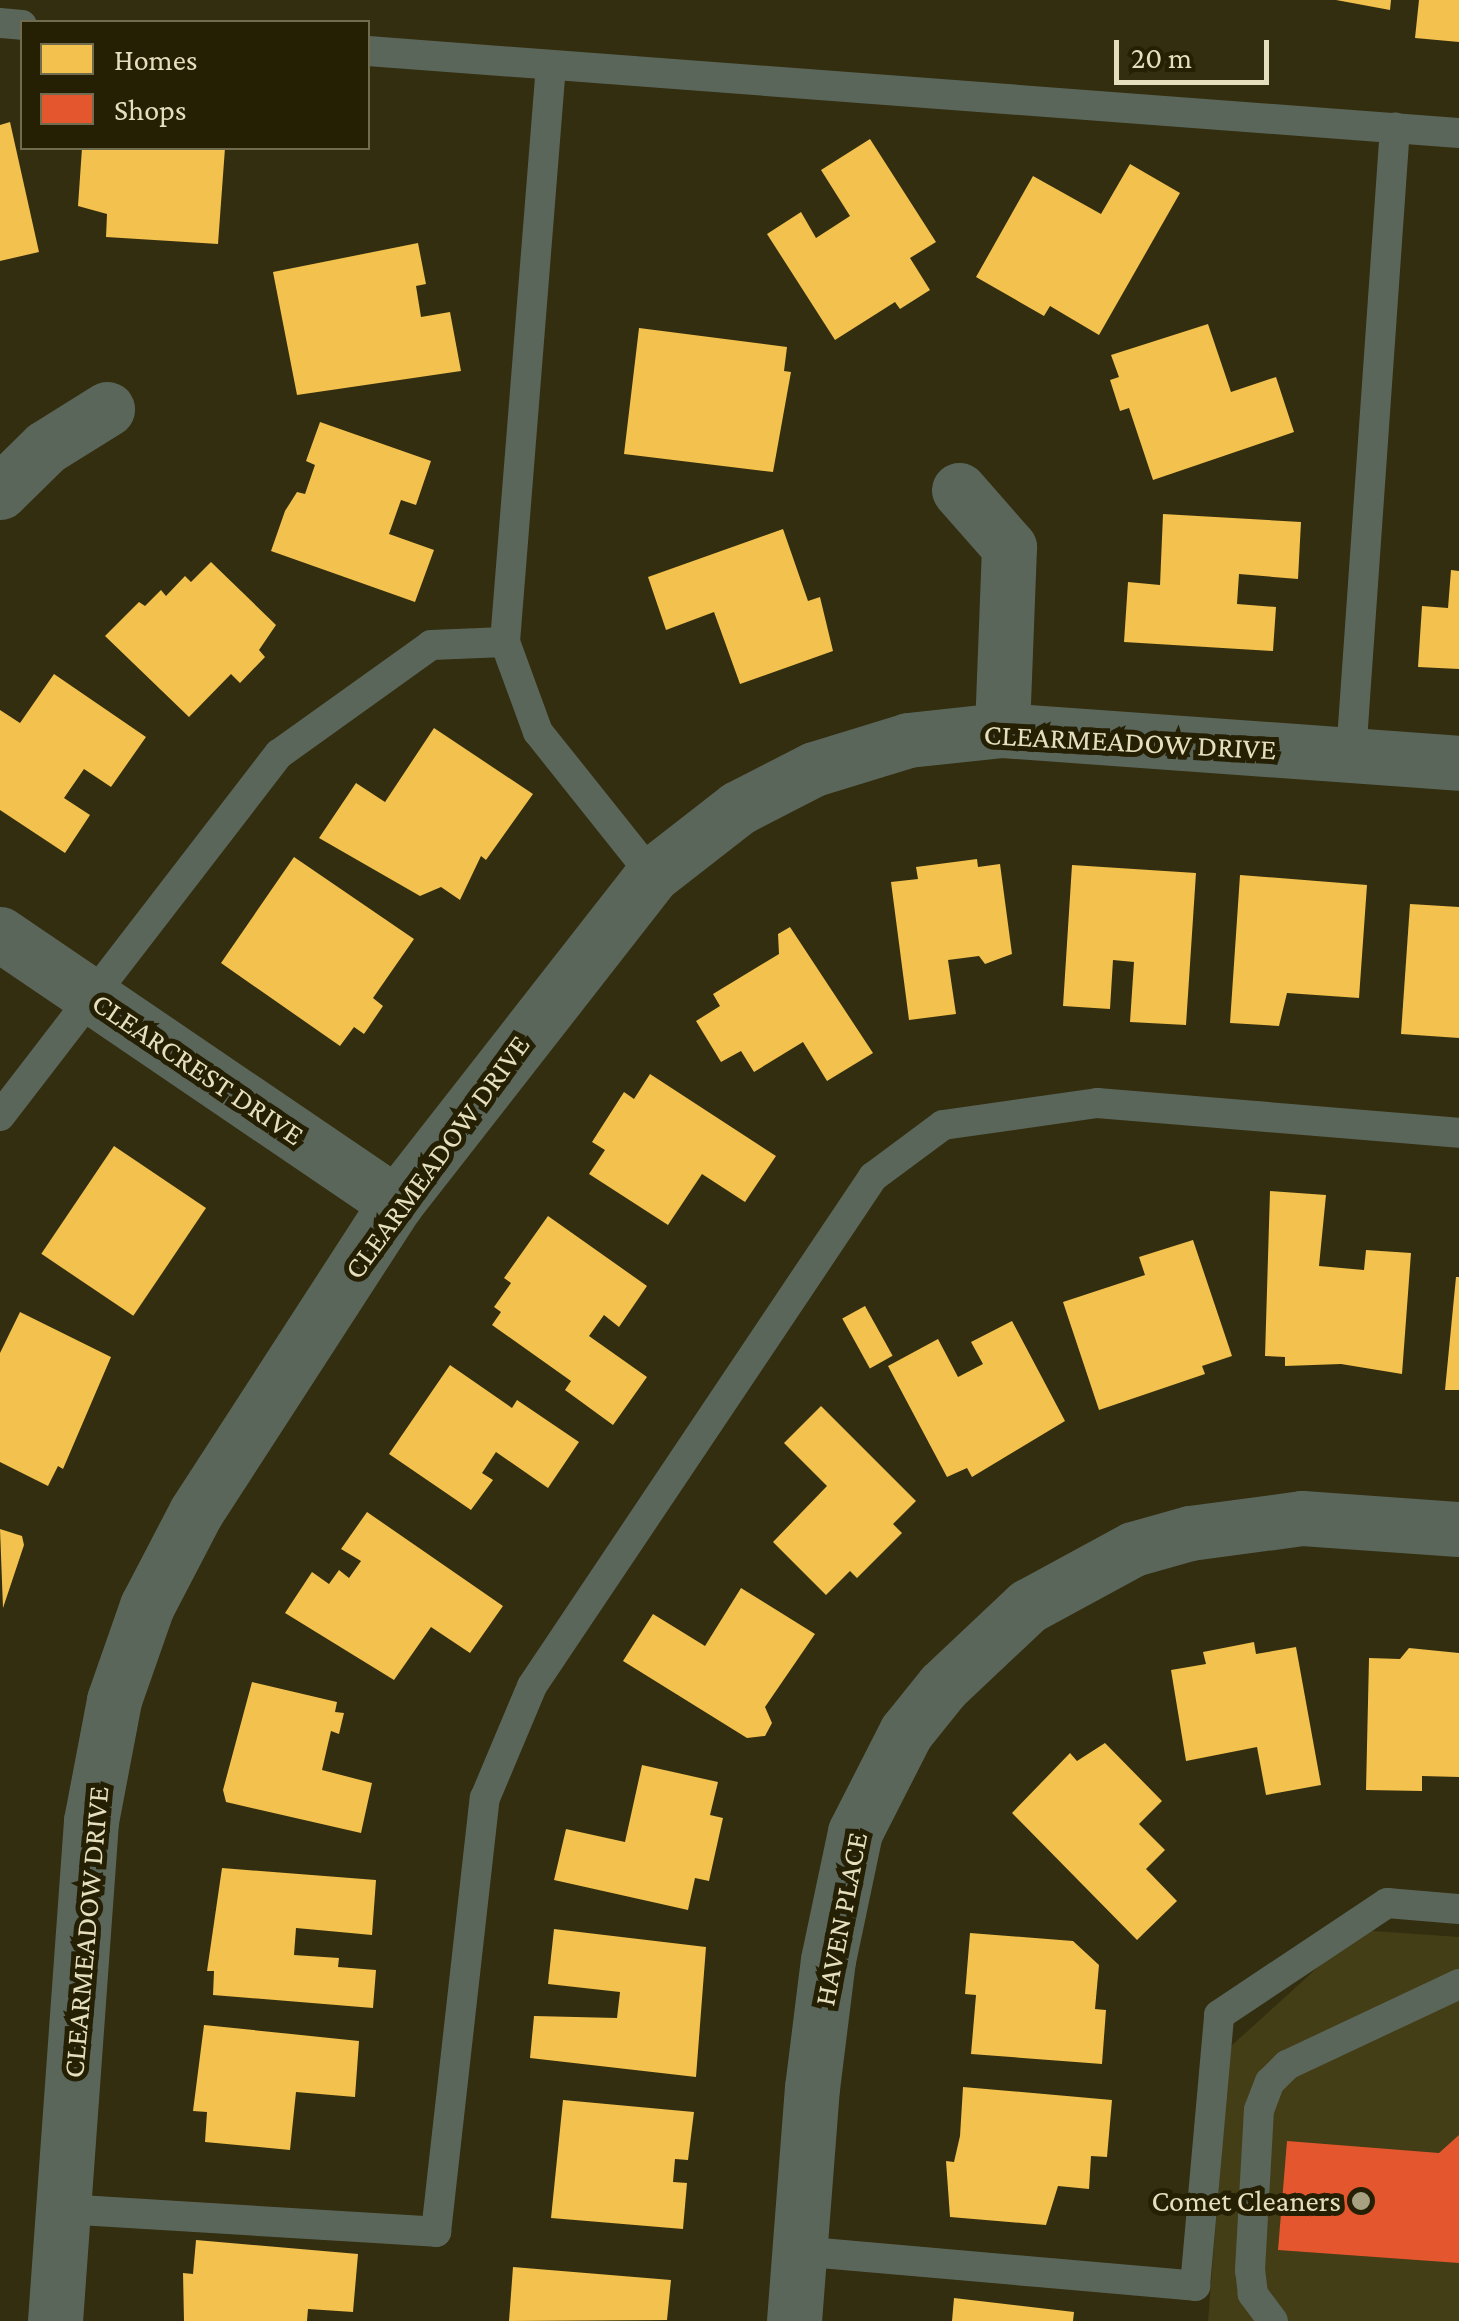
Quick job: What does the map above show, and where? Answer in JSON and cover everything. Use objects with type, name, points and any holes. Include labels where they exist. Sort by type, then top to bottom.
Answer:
[{"type":"street","points":[[0,492],[46,447],[108,409]]},
{"type":"street","points":[[959,490],[1009,547],[1002,730]]},
{"type":"street","name":"CLEARMEADOW DRIVE","points":[[55,2321],[90,1821],[114,1700],[147,1606],[196,1512],[396,1203],[652,875],[738,808],[814,769],[908,740],[1002,730],[1459,762]]},
{"type":"street","name":"CLEARCREST DRIVE","points":[[0,934],[396,1203]]},
{"type":"street","name":"HAVEN PLACE","points":[[794,2321],[826,1978],[855,1832],[906,1732],[943,1686],[1028,1606],[1133,1548],[1190,1532],[1302,1518],[1459,1529]]},
{"type":"lane","points":[[370,51],[1459,133]]},
{"type":"lane","points":[[551,64],[504,642],[538,732],[652,875]]},
{"type":"lane","points":[[1352,755],[1394,128]]},
{"type":"lane","points":[[0,1116],[279,754],[430,646],[504,642]]},
{"type":"lane","points":[[64,2209],[436,2232],[485,1798],[518,1718],[532,1686],[873,1177],[944,1125],[1097,1102],[1459,1133]]},
{"type":"lane","points":[[798,2251],[1195,2286],[1219,2016],[1386,1903],[1459,1909]]},
{"type":"lane","points":[[1272,2321],[1252,2294],[1250,2270],[1259,2110],[1270,2082],[1287,2065],[1459,1984]]},
{"type":"shaded area","points":[[1359,1930],[1459,1937],[1459,2321],[1208,2321],[1230,2047]]},
{"type":"building: Homes","points":[[1336,0],[1391,0],[1390,10]]},
{"type":"building: Homes","points":[[1419,0],[1459,0],[1459,42],[1415,38]]},
{"type":"building: Homes","points":[[10,122],[39,252],[0,261],[0,125]]},
{"type":"building: Homes","points":[[870,139],[936,242],[910,258],[930,290],[900,309],[895,302],[835,340],[767,234],[801,212],[816,238],[850,216],[821,170]]},
{"type":"building: Homes","points":[[82,150],[225,150],[218,244],[106,237],[107,214],[78,206]]},
{"type":"building: Homes","points":[[1130,164],[1180,193],[1099,335],[1050,306],[1044,316],[976,277],[1033,176],[1101,214]]},
{"type":"building: Homes","points":[[418,243],[426,284],[416,286],[421,317],[450,312],[461,371],[297,395],[273,272]]},
{"type":"building: Homes","points":[[1208,324],[1231,392],[1276,377],[1294,432],[1153,480],[1129,408],[1120,411],[1110,380],[1119,377],[1111,355]]},
{"type":"building: Homes","points":[[639,328],[787,347],[784,371],[791,372],[773,472],[624,454]]},
{"type":"building: Homes","points":[[320,422],[431,461],[416,505],[401,500],[389,534],[434,550],[415,602],[271,551],[285,511],[297,492],[305,494],[315,465],[306,461]]},
{"type":"building: Homes","points":[[1163,514],[1301,522],[1298,579],[1239,574],[1237,604],[1276,607],[1273,651],[1124,642],[1128,582],[1160,585]]},
{"type":"building: Homes","points":[[783,529],[808,601],[820,597],[833,651],[740,684],[714,612],[666,630],[648,577]]},
{"type":"building: Homes","points":[[211,562],[276,625],[259,650],[265,657],[240,683],[231,674],[189,717],[105,636],[139,602],[145,606],[161,590],[166,596],[185,576],[191,582]]},
{"type":"building: Homes","points":[[1451,570],[1459,571],[1459,669],[1418,667],[1422,606],[1448,608]]},
{"type":"building: Homes","points":[[54,674],[146,737],[111,787],[84,769],[64,798],[90,815],[65,853],[0,810],[0,710],[20,723]]},
{"type":"building: Homes","points":[[434,728],[533,794],[486,860],[481,856],[460,900],[441,887],[420,896],[319,838],[356,783],[385,802]]},
{"type":"building: Homes","points":[[294,857],[414,939],[373,998],[383,1006],[364,1034],[354,1027],[340,1046],[221,963]]},
{"type":"building: Homes","points":[[977,859],[978,867],[1000,864],[1012,954],[985,964],[979,956],[948,960],[956,1014],[909,1020],[891,882],[918,879],[916,867]]},
{"type":"building: Homes","points":[[1072,865],[1196,873],[1186,1025],[1130,1022],[1134,962],[1113,960],[1110,1009],[1063,1006]]},
{"type":"building: Homes","points":[[1240,875],[1367,885],[1359,998],[1287,993],[1279,1026],[1230,1023]]},
{"type":"building: Homes","points":[[1410,904],[1459,907],[1459,1038],[1401,1034]]},
{"type":"building: Homes","points":[[790,927],[873,1053],[827,1081],[803,1042],[754,1072],[741,1051],[721,1062],[696,1021],[720,1006],[713,994],[779,954],[778,934]]},
{"type":"building: Homes","points":[[650,1074],[776,1156],[745,1202],[702,1174],[668,1225],[589,1174],[605,1150],[592,1142],[624,1092],[634,1099]]},
{"type":"building: Homes","points":[[114,1146],[206,1208],[133,1316],[41,1254]]},
{"type":"building: Homes","points":[[1270,1191],[1326,1195],[1319,1266],[1364,1270],[1366,1250],[1411,1253],[1402,1374],[1341,1364],[1285,1366],[1285,1357],[1265,1356]]},
{"type":"building: Homes","points":[[548,1216],[647,1286],[619,1327],[604,1315],[589,1336],[647,1377],[613,1425],[565,1390],[571,1381],[492,1325],[501,1312],[494,1307],[511,1283],[504,1278]]},
{"type":"building: Homes","points":[[1193,1240],[1232,1356],[1202,1366],[1205,1374],[1099,1410],[1063,1302],[1145,1275],[1139,1257]]},
{"type":"building: Homes","points":[[1456,1277],[1459,1390],[1445,1390]]},
{"type":"building: Homes","points":[[865,1306],[893,1356],[870,1368],[842,1319]]},
{"type":"building: Homes","points":[[20,1312],[111,1357],[63,1469],[58,1466],[48,1486],[0,1462],[0,1353]]},
{"type":"building: Homes","points":[[1012,1321],[1065,1421],[972,1477],[967,1468],[947,1477],[888,1366],[938,1339],[958,1377],[983,1364],[971,1342]]},
{"type":"building: Homes","points":[[450,1365],[512,1408],[517,1400],[579,1442],[548,1488],[496,1452],[482,1473],[493,1480],[471,1510],[389,1454]]},
{"type":"building: Homes","points":[[821,1406],[916,1501],[893,1524],[902,1533],[857,1578],[850,1571],[826,1595],[773,1542],[827,1486],[784,1443]]},
{"type":"building: Homes","points":[[367,1512],[503,1606],[470,1653],[431,1627],[394,1680],[285,1613],[312,1572],[329,1584],[339,1570],[349,1578],[361,1561],[341,1549]]},
{"type":"building: Homes","points":[[0,1529],[22,1536],[24,1545],[3,1608]]},
{"type":"building: Homes","points":[[741,1588],[815,1634],[765,1707],[772,1723],[765,1736],[747,1738],[623,1661],[653,1614],[705,1646]]},
{"type":"building: Homes","points":[[1254,1642],[1256,1654],[1296,1647],[1321,1785],[1266,1795],[1257,1747],[1186,1761],[1171,1670],[1206,1664],[1203,1652]]},
{"type":"building: Homes","points":[[1409,1648],[1459,1653],[1459,1777],[1422,1776],[1422,1791],[1366,1790],[1369,1658],[1400,1659]]},
{"type":"building: Homes","points":[[252,1682],[337,1702],[335,1712],[344,1713],[339,1734],[331,1731],[322,1770],[372,1783],[361,1833],[226,1802],[223,1790]]},
{"type":"building: Homes","points":[[1105,1743],[1162,1801],[1139,1824],[1165,1850],[1146,1869],[1177,1901],[1137,1940],[1012,1813],[1070,1753],[1077,1761]]},
{"type":"building: Homes","points":[[642,1765],[718,1782],[710,1815],[723,1818],[709,1881],[695,1878],[688,1910],[554,1880],[566,1829],[625,1842]]},
{"type":"building: Homes","points":[[222,1868],[376,1880],[372,1935],[296,1928],[294,1955],[339,1958],[338,1967],[376,1970],[373,2008],[213,1995],[214,1971],[207,1971]]},
{"type":"building: Homes","points":[[554,1929],[706,1947],[696,2077],[530,2058],[534,2016],[617,2018],[620,1992],[548,1984]]},
{"type":"building: Homes","points":[[970,1933],[1073,1941],[1099,1965],[1095,2009],[1106,2010],[1102,2064],[971,2054],[976,1995],[965,1994]]},
{"type":"building: Homes","points":[[204,2025],[359,2041],[355,2097],[296,2092],[290,2150],[205,2142],[207,2112],[193,2111]]},
{"type":"building: Homes","points":[[963,2087],[1112,2100],[1107,2157],[1091,2156],[1089,2189],[1058,2186],[1046,2225],[950,2217],[946,2161],[954,2162],[960,2136]]},
{"type":"building: Homes","points":[[563,2100],[694,2112],[688,2160],[675,2159],[673,2182],[687,2183],[683,2229],[551,2218]]},
{"type":"building: Homes","points":[[196,2240],[358,2254],[353,2312],[308,2309],[307,2321],[184,2321],[183,2273],[193,2274]]},
{"type":"building: Homes","points":[[513,2267],[671,2280],[667,2320],[509,2321]]},
{"type":"building: Homes","points":[[954,2298],[1074,2312],[1073,2321],[952,2321]]},
{"type":"building: Shops","name":"Comet Cleaners","points":[[1459,2135],[1459,2263],[1278,2250],[1287,2141],[1439,2153]]},
{"type":"place","name":"Comet Cleaners","points":[[1361,2201]]}]
